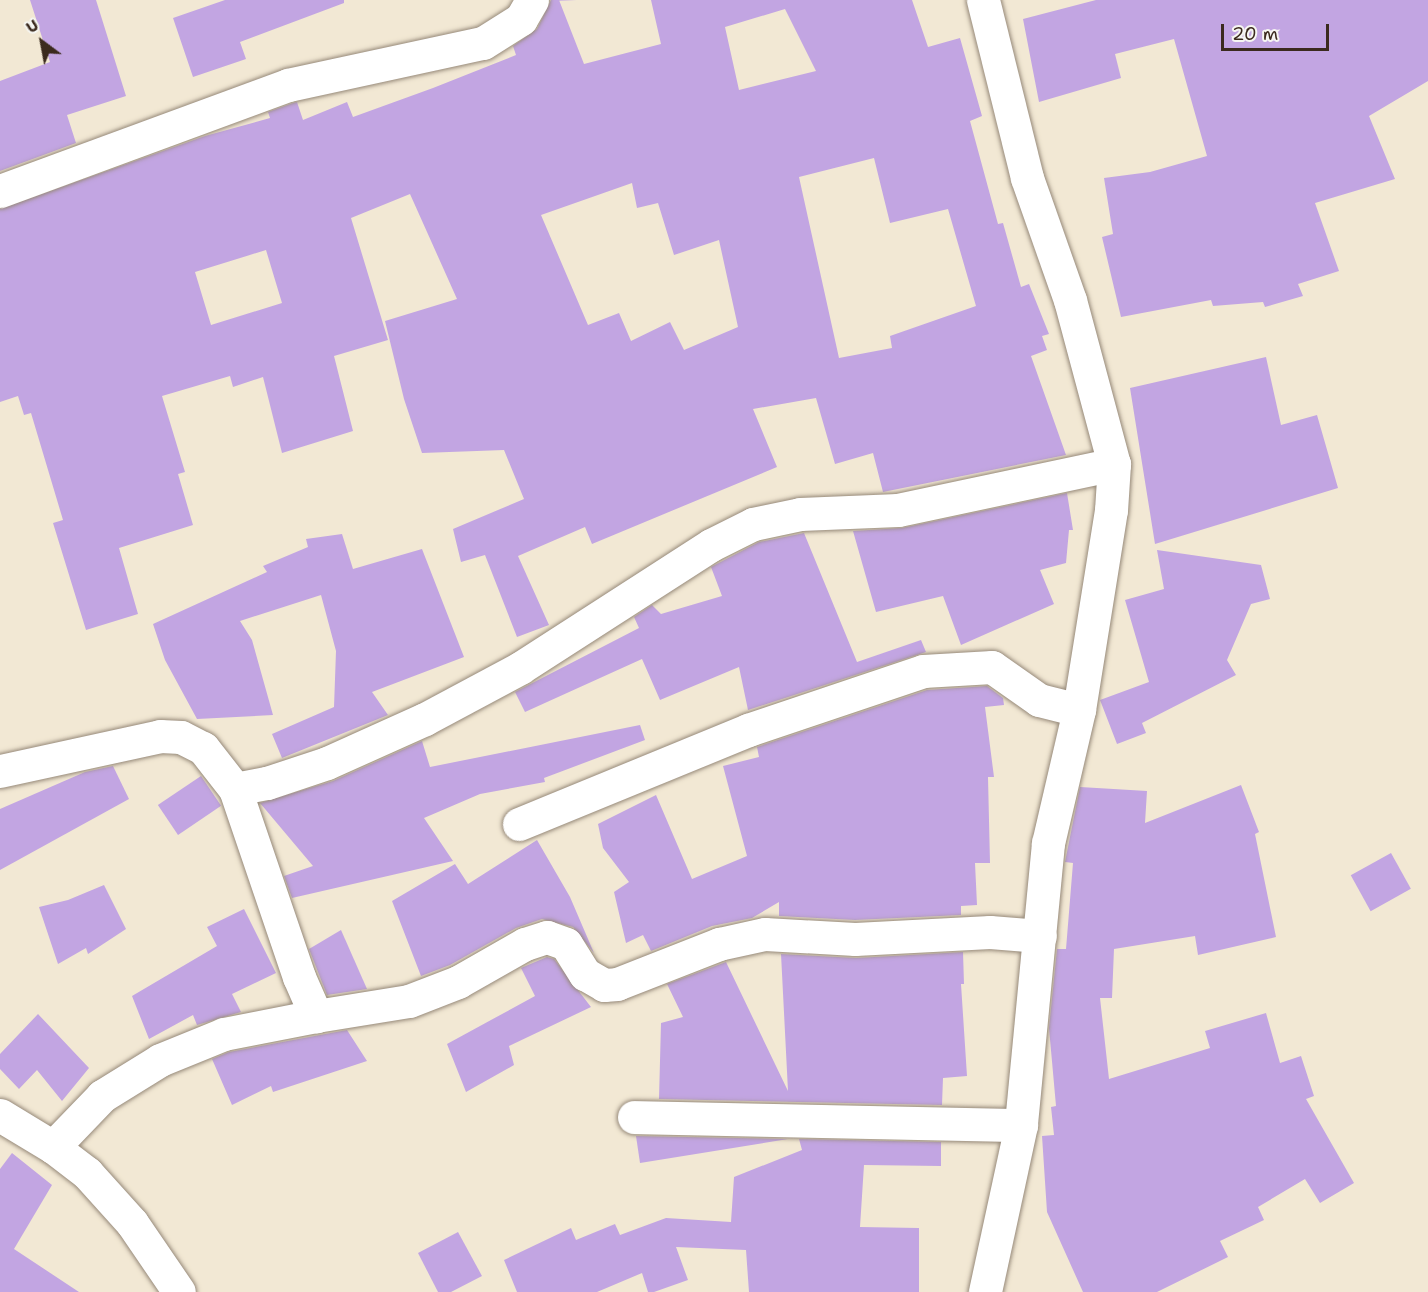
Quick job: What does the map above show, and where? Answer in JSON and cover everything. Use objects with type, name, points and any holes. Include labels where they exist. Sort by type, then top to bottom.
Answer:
[{"type":"street","points":[[0,191],[288,85],[483,43],[521,19],[532,0]]},
{"type":"street","points":[[983,0],[1027,178],[1070,300],[1114,464],[1111,510],[1079,710],[1048,843],[1021,1125],[985,1292]]},
{"type":"street","points":[[235,789],[267,783],[327,763],[425,718],[520,668],[711,545],[753,525],[800,514],[898,510],[1114,464]]},
{"type":"street","points":[[519,824],[747,730],[924,671],[992,667],[1039,700],[1079,710]]},
{"type":"street","points":[[0,771],[160,736],[181,737],[203,748],[235,789],[299,977],[316,1016]]},
{"type":"street","points":[[53,1147],[102,1096],[160,1060],[224,1034],[409,1001],[458,982],[525,944],[547,937],[566,944],[585,974],[604,985],[617,984],[719,944],[765,934],[855,939],[990,932],[1040,936]]},
{"type":"street","points":[[0,1115],[53,1147],[87,1173],[132,1223],[179,1292]]},
{"type":"street","points":[[634,1117],[1021,1125]]},
{"type":"building","points":[[30,0],[96,0],[126,96],[67,115],[76,143],[0,171],[0,81],[50,62]]},
{"type":"building","points":[[225,0],[344,0],[344,3],[240,42],[246,59],[193,77],[173,18]]},
{"type":"building","points":[[551,0],[559,0],[584,64],[661,44],[651,0],[912,0],[928,47],[960,38],[982,116],[970,121],[998,224],[1003,223],[1021,287],[1029,284],[1049,334],[1042,336],[1047,350],[1031,356],[1066,455],[883,492],[873,453],[835,464],[816,398],[753,409],[777,467],[592,544],[585,527],[518,556],[549,625],[517,637],[485,555],[461,562],[453,529],[524,499],[504,450],[422,453],[404,399],[385,321],[457,299],[410,194],[351,218],[388,340],[334,356],[353,431],[282,453],[263,377],[233,387],[230,376],[162,396],[185,472],[178,474],[193,525],[119,548],[138,614],[86,630],[53,523],[63,520],[31,413],[24,415],[18,396],[0,402],[0,209],[205,136],[270,118],[268,112],[293,103],[297,102],[303,120],[347,102],[353,117],[516,55],[513,46],[537,29]],"holes":[[[785,9],[816,71],[739,90],[725,27]],[[874,158],[890,223],[948,209],[976,306],[890,336],[892,348],[839,358],[799,177]],[[632,183],[637,208],[658,203],[674,255],[719,240],[738,327],[684,350],[670,322],[631,341],[619,313],[588,325],[541,215]],[[266,250],[282,303],[211,325],[195,272]]]},
{"type":"building","points":[[1096,0],[1428,0],[1428,81],[1369,116],[1395,179],[1315,203],[1339,271],[1298,284],[1303,296],[1265,307],[1263,302],[1213,306],[1211,300],[1121,317],[1102,237],[1113,234],[1104,178],[1150,172],[1207,156],[1174,39],[1115,54],[1121,78],[1039,102],[1023,19]]},
{"type":"building","points":[[1266,357],[1281,425],[1317,415],[1338,488],[1155,544],[1130,388]]},
{"type":"building","points":[[1067,493],[1073,530],[1069,530],[1066,563],[1040,570],[1054,604],[961,645],[943,596],[876,612],[853,531],[902,528]]},
{"type":"building","points":[[804,533],[857,662],[921,640],[926,652],[748,710],[739,667],[660,700],[642,659],[525,712],[515,692],[639,628],[634,617],[652,605],[661,614],[722,596],[711,567],[759,542]]},
{"type":"building","points":[[342,534],[353,569],[422,549],[464,657],[372,692],[388,715],[282,758],[272,734],[334,707],[336,651],[321,595],[240,621],[252,640],[273,715],[197,719],[165,660],[153,624],[267,572],[263,566],[308,547],[306,539]]},
{"type":"building","points":[[1157,550],[1261,565],[1270,599],[1251,604],[1227,660],[1236,675],[1142,723],[1146,733],[1117,744],[1100,700],[1149,682],[1125,600],[1164,589]]},
{"type":"building","points":[[987,686],[1003,698],[1004,705],[985,707],[994,777],[988,777],[990,863],[975,863],[977,905],[961,906],[961,915],[855,920],[779,916],[779,902],[752,918],[712,926],[651,951],[643,935],[626,943],[614,892],[629,882],[603,848],[598,824],[656,795],[692,879],[747,856],[723,766],[759,757],[757,747],[927,690]]},
{"type":"building","points":[[640,725],[645,740],[544,778],[545,782],[480,794],[424,818],[453,861],[292,898],[284,876],[313,866],[260,803],[333,781],[422,741],[430,767]]},
{"type":"building","points":[[113,766],[129,799],[0,870],[0,809],[85,772]]},
{"type":"building","points":[[201,776],[221,806],[178,835],[158,805]]},
{"type":"building","points":[[1241,785],[1259,832],[1255,834],[1276,937],[1198,955],[1195,936],[1114,949],[1112,998],[1100,998],[1109,1079],[1210,1048],[1205,1031],[1266,1013],[1280,1063],[1301,1056],[1314,1096],[1306,1099],[1354,1183],[1320,1203],[1305,1179],[1258,1207],[1264,1220],[1220,1241],[1228,1257],[1157,1292],[1083,1292],[1047,1212],[1042,1136],[1054,1135],[1051,1107],[1056,1106],[1049,1028],[1057,949],[1066,949],[1073,863],[1065,862],[1080,787],[1147,791],[1145,823]]},
{"type":"building","points":[[537,840],[570,897],[594,953],[573,927],[542,919],[516,928],[450,965],[421,976],[392,901],[455,864],[468,884]]},
{"type":"building","points":[[1391,853],[1411,889],[1371,911],[1351,875]]},
{"type":"building","points":[[104,885],[126,929],[88,954],[86,948],[58,964],[39,907],[68,900]]},
{"type":"building","points":[[244,909],[276,973],[232,994],[241,1012],[197,1025],[193,1015],[149,1039],[132,996],[217,946],[207,927]]},
{"type":"building","points":[[341,930],[367,989],[327,995],[309,949]]},
{"type":"building","points":[[963,952],[964,984],[961,984],[967,1076],[943,1078],[942,1105],[659,1099],[661,1023],[683,1017],[667,984],[726,962],[788,1091],[781,954],[856,958]]},
{"type":"building","points":[[547,957],[554,959],[591,1007],[509,1046],[514,1065],[466,1092],[447,1044],[535,996],[521,968]]},
{"type":"building","points":[[38,1014],[89,1068],[62,1101],[37,1070],[19,1089],[0,1069],[0,1054]]},
{"type":"building","points":[[347,1030],[367,1061],[273,1092],[271,1086],[232,1105],[212,1059],[229,1052]]},
{"type":"building","points":[[636,1136],[788,1139],[640,1163]]},
{"type":"building","points":[[799,1139],[941,1142],[941,1166],[864,1165],[860,1227],[919,1228],[919,1292],[749,1292],[746,1250],[676,1247],[688,1280],[654,1292],[648,1292],[642,1273],[597,1292],[517,1292],[504,1260],[571,1228],[576,1240],[615,1224],[620,1235],[666,1218],[731,1222],[734,1177],[802,1150]]},
{"type":"building","points":[[12,1153],[52,1185],[14,1249],[79,1292],[0,1292],[0,1169]]},
{"type":"building","points":[[458,1232],[482,1276],[451,1292],[438,1292],[418,1253]]}]
